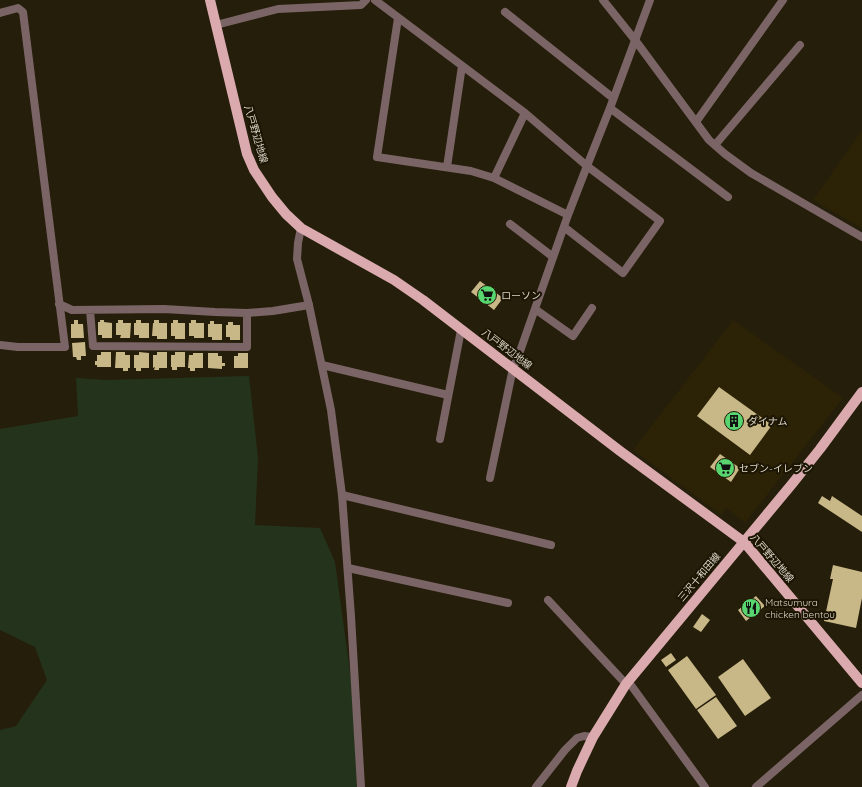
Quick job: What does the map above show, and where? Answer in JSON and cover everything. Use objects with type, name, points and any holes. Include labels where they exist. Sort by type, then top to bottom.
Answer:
[{"type":"main road","name":"八戸野辺地線","points":[[210,0],[247,154],[254,170],[272,198],[286,214],[300,228],[394,280],[423,300],[620,451],[744,542],[862,683]]},
{"type":"main road","name":"三沢十和田線","points":[[571,787],[593,737],[609,709],[627,683],[820,449],[862,392]]},
{"type":"street","points":[[216,25],[278,9],[361,5],[366,0]]},
{"type":"street","points":[[375,0],[525,113],[587,166],[660,221],[623,273],[564,227]]},
{"type":"street","points":[[603,0],[635,40],[709,140],[751,173],[862,237]]},
{"type":"street","points":[[490,478],[513,368],[568,215],[650,0]]},
{"type":"street","points":[[696,122],[783,0]]},
{"type":"street","points":[[0,13],[18,8],[23,12],[65,347],[18,347],[0,345]]},
{"type":"street","points":[[506,12],[613,98]]},
{"type":"street","points":[[398,18],[377,157],[471,171],[494,178],[568,215]]},
{"type":"street","points":[[715,145],[800,45]]},
{"type":"street","points":[[447,168],[462,66]]},
{"type":"street","points":[[610,108],[728,197]]},
{"type":"street","points":[[494,178],[525,113]]},
{"type":"street","points":[[510,224],[553,257]]},
{"type":"street","points":[[300,228],[297,259],[309,305],[331,410],[342,495],[352,616],[361,787]]},
{"type":"street","points":[[59,304],[72,310],[164,309],[247,313],[273,311],[309,305]]},
{"type":"street","points":[[535,309],[573,336],[592,308]]},
{"type":"street","points":[[90,310],[93,346],[247,347],[247,313]]},
{"type":"street","points":[[440,439],[461,330]]},
{"type":"street","points":[[322,365],[448,395]]},
{"type":"street","points":[[342,495],[551,544]]},
{"type":"street","points":[[348,568],[508,603]]},
{"type":"street","points":[[548,600],[627,683],[706,787]]},
{"type":"street","points":[[756,787],[862,695]]},
{"type":"street","points":[[536,787],[565,750],[577,738],[584,736],[593,737]]},
{"type":"shaded area","points":[[862,130],[862,228],[813,200]]},
{"type":"shaded area","points":[[733,320],[843,398],[745,523],[726,508],[722,515],[633,450]]},
{"type":"green space","points":[[249,376],[258,458],[255,525],[320,528],[335,562],[351,679],[357,787],[0,787],[0,730],[16,726],[47,680],[35,647],[0,630],[0,429],[78,416],[76,378],[106,380]]},
{"type":"building","name":"ローソン","points":[[480,281],[503,298],[494,310],[471,292]]},
{"type":"building","points":[[74,320],[78,320],[78,324],[83,324],[84,338],[71,338],[71,324],[74,324]]},
{"type":"building","points":[[100,320],[112,323],[112,338],[102,338],[102,335],[98,335],[98,322],[100,322]]},
{"type":"building","points":[[118,320],[123,320],[123,323],[131,323],[130,338],[120,338],[121,335],[116,335],[116,323],[118,323]]},
{"type":"building","points":[[136,320],[141,320],[141,323],[149,323],[149,338],[139,338],[139,335],[134,335],[134,323],[136,323]]},
{"type":"building","points":[[154,320],[159,320],[159,323],[167,323],[167,339],[157,339],[157,336],[152,336]]},
{"type":"building","points":[[173,320],[178,320],[178,323],[185,323],[185,339],[175,339],[175,336],[171,336],[171,323],[173,323]]},
{"type":"building","points":[[191,320],[196,320],[196,323],[204,323],[204,338],[194,338],[194,336],[189,336],[189,323],[191,323]]},
{"type":"building","points":[[210,321],[214,321],[214,324],[222,324],[222,340],[212,340],[212,337],[208,337],[208,324],[210,324]]},
{"type":"building","points":[[228,322],[233,322],[233,325],[240,325],[240,340],[230,340],[230,337],[226,337],[226,325],[228,325]]},
{"type":"building","points":[[85,342],[86,356],[81,356],[81,360],[77,360],[76,357],[73,357],[72,343]]},
{"type":"building","points":[[101,352],[111,352],[111,367],[97,367],[97,365],[95,365],[97,355],[101,355]]},
{"type":"building","points":[[116,352],[125,352],[125,355],[130,355],[130,368],[128,368],[128,371],[123,371],[123,368],[115,368]]},
{"type":"building","points":[[139,352],[149,353],[149,368],[141,368],[141,371],[136,371],[136,368],[134,368],[134,355],[139,355]]},
{"type":"building","points":[[157,352],[167,352],[167,368],[159,368],[159,370],[154,370],[153,355],[157,355]]},
{"type":"building","points":[[175,352],[185,352],[185,367],[177,367],[177,370],[172,370],[171,355],[175,355]]},
{"type":"building","points":[[193,353],[203,353],[203,368],[195,368],[195,371],[190,371],[190,368],[188,368],[189,355],[193,355]]},
{"type":"building","points":[[208,353],[218,353],[218,356],[222,356],[222,363],[225,363],[225,366],[222,366],[222,369],[208,368]]},
{"type":"building","points":[[238,353],[248,353],[248,368],[234,368],[234,356],[238,356]]},
{"type":"building","name":"ダイナム","points":[[719,387],[772,425],[750,455],[697,416]]},
{"type":"building","name":"セブン-イレブン","points":[[720,454],[740,468],[731,482],[710,467]]},
{"type":"building","points":[[822,496],[830,501],[832,496],[862,516],[862,532],[818,503]]},
{"type":"building","points":[[833,565],[862,572],[862,598],[856,628],[824,621],[833,579],[830,579]]},
{"type":"building","name":"Matsumura chicken bentou","points":[[756,596],[765,606],[746,621],[738,610]]},
{"type":"building","points":[[702,614],[710,620],[701,632],[693,627]]},
{"type":"building","points":[[671,653],[676,660],[666,667],[661,660]]},
{"type":"building","points":[[687,656],[716,695],[696,709],[668,670]]},
{"type":"building","points":[[743,659],[771,698],[745,716],[718,677]]},
{"type":"building","points":[[716,697],[737,726],[718,739],[697,710]]},
{"type":"place","name":"ローソン","points":[[487,295]]},
{"type":"place","name":"ダイナム","points":[[734,421]]},
{"type":"place","name":"セブン-イレブン","points":[[725,468]]},
{"type":"place","name":"Matsumura chicken bentou","points":[[751,608]]}]
